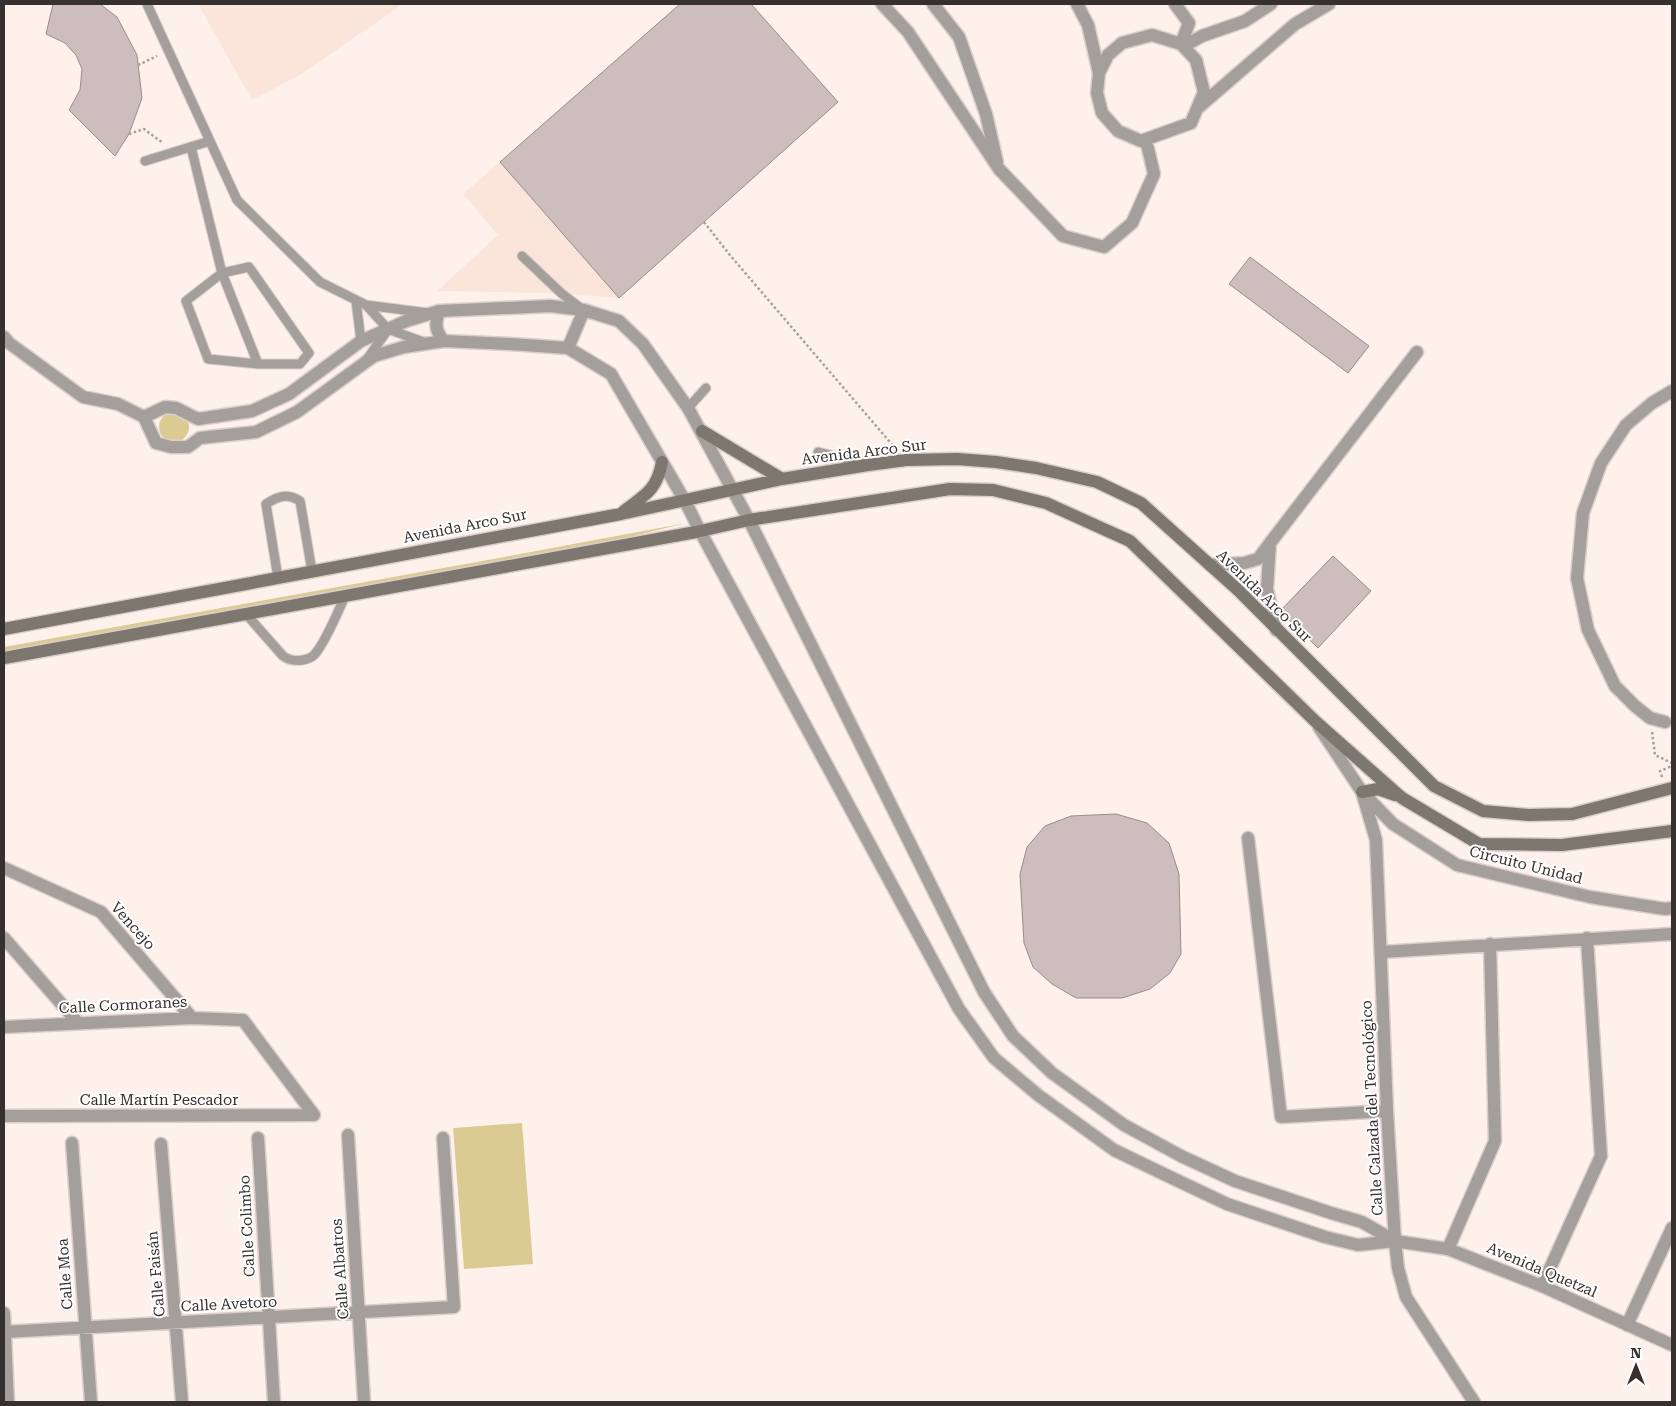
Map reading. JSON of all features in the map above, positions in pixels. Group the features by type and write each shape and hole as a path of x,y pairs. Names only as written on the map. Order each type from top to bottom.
{"main road":[{"path":"702,432 782,479"},
{"name":"Avenida Arco Sur","path":"4,629 620,514 782,479 906,460 957,459 996,462 1036,468 1097,482 1141,503 1238,590 1434,786 1483,810 1528,815 1572,814 1670,782"},
{"path":"620,514 650,491 659,477 662,462"},
{"path":"4,658 700,531 749,520 950,489 993,490 1046,504 1130,541 1315,721 1402,798"},
{"path":"1362,792 1378,789 1402,798 1479,844 1562,845 1672,831"}],"street":[{"path":"882,4 908,32 999,169 1063,236 1104,247 1132,223 1154,174 1146,140"},
{"path":"933,4 959,37 986,114 999,169"},
{"path":"1077,4 1088,25 1099,73 1097,93 1102,112 1118,131 1142,141 1191,123 1204,92 1196,60 1183,45 1152,35 1122,43 1108,55 1099,73"},
{"path":"1175,4 1189,23 1183,45"},
{"path":"1183,45 1202,36 1245,21 1272,4"},
{"path":"1198,108 1295,24 1330,4"},
{"path":"144,416 165,408 176,408 198,419 252,411 289,394 361,341 388,328 435,312 550,306 584,310 619,320 642,344 688,408 734,490 984,992 1013,1036 1052,1073 1124,1125 1181,1156 1236,1181 1362,1222 1394,1241"},
{"path":"568,348 584,310"},
{"path":"435,312 437,333 444,341"},
{"path":"4,337 8,343 83,397 118,404 144,416 156,443 171,447 188,447 200,438 256,432 297,412 374,356 396,349 444,341 568,348 611,374 685,501 959,1009 994,1058 1038,1096 1114,1150 1227,1204 1324,1237 1358,1245 1394,1241"},
{"path":"1210,565 1244,563 1258,559 1416,352"},
{"path":"1665,722 1650,718 1634,706 1615,686 1588,630 1577,578 1583,513 1600,463 1626,425 1652,403 1672,391"},
{"path":"198,419 200,438"},
{"path":"1270,544 1266,589 1276,630"},
{"name":"Circuito Unidad","path":"1315,721 1362,792 1393,824 1457,865 1590,897 1665,909 1672,908"},
{"name":"Calle Calzada del Tecnológico","path":"1362,792 1376,840 1387,1111 1394,1241 1398,1268 1406,1297 1474,1402"},
{"path":"1248,838 1281,1117 1387,1111"},
{"name":"Vencejo","path":"4,868 101,912 192,1018"},
{"path":"1382,952 1672,934"},
{"path":"4,938 78,1023"},
{"path":"1542,1286 1601,1156 1587,938"},
{"path":"1448,1249 1495,1141 1490,944"},
{"name":"Calle Cormoranes","path":"4,1027 192,1018 244,1020 314,1115"},
{"name":"Calle Martín Pescador","path":"4,1116 314,1115"},
{"name":"Calle Albatros","path":"348,1135 364,1402"},
{"name":"Calle Colimbo","path":"258,1138 274,1402"},
{"name":"Calle Avetoro","path":"4,1332 454,1307 443,1138"},
{"name":"Calle Moa","path":"72,1143 91,1402"},
{"name":"Calle Faisán","path":"161,1144 182,1402"},
{"path":"1628,1325 1672,1228"},
{"name":"Avenida Quetzal","path":"1394,1241 1448,1249 1542,1286 1672,1345"},
{"path":"4,1313 8,1402"}],"lane":[{"path":"147,4 237,200 320,282 366,305 435,312"},
{"path":"145,161 210,141"},
{"path":"191,147 222,272 258,364"},
{"path":"522,256 561,293 584,310"},
{"path":"249,267 309,353 300,364 258,364 208,359 186,301 222,272 249,267"},
{"path":"356,301 361,341"},
{"path":"366,305 388,328 427,344"},
{"path":"364,364 388,328"},
{"path":"688,408 706,388"},
{"path":"818,452 868,465"},
{"path":"278,578 266,504 276,497 292,496 300,501 312,571"},
{"path":"246,614 288,660 305,659 313,655 346,596"}],"path":[{"path":"138,65 169,50"},
{"path":"129,134 144,129 174,152"},
{"path":"704,222 729,254 906,460"},
{"path":"1650,718 1655,755 1672,765"},
{"path":"1670,782 1662,778 1660,771 1672,765"}],"shaded area":[{"path":"198,4 403,4 300,75 252,100"},
{"path":"500,162 619,298 553,293 437,291 498,235 463,194"},
{"path":"174,412 185,416 189,427 185,438 174,442 163,438 159,427 163,416"},
{"path":"686,523 503,568 4,658 4,647"},
{"path":"522,1123 533,1264 464,1269 453,1128"}],"building":[{"path":"53,4 100,4 117,17 137,55 142,98 129,134 115,156 69,110 80,90 82,69 76,55 65,43 46,34"},
{"path":"680,4 751,4 838,102 619,298 500,162"},
{"path":"1250,257 1369,346 1348,373 1229,284"},
{"path":"1333,556 1371,591 1318,648 1280,611"},
{"path":"1116,814 1147,823 1169,843 1179,874 1181,954 1170,973 1150,989 1122,998 1076,998 1052,984 1033,967 1024,943 1020,874 1027,847 1045,826 1071,816"}]}
